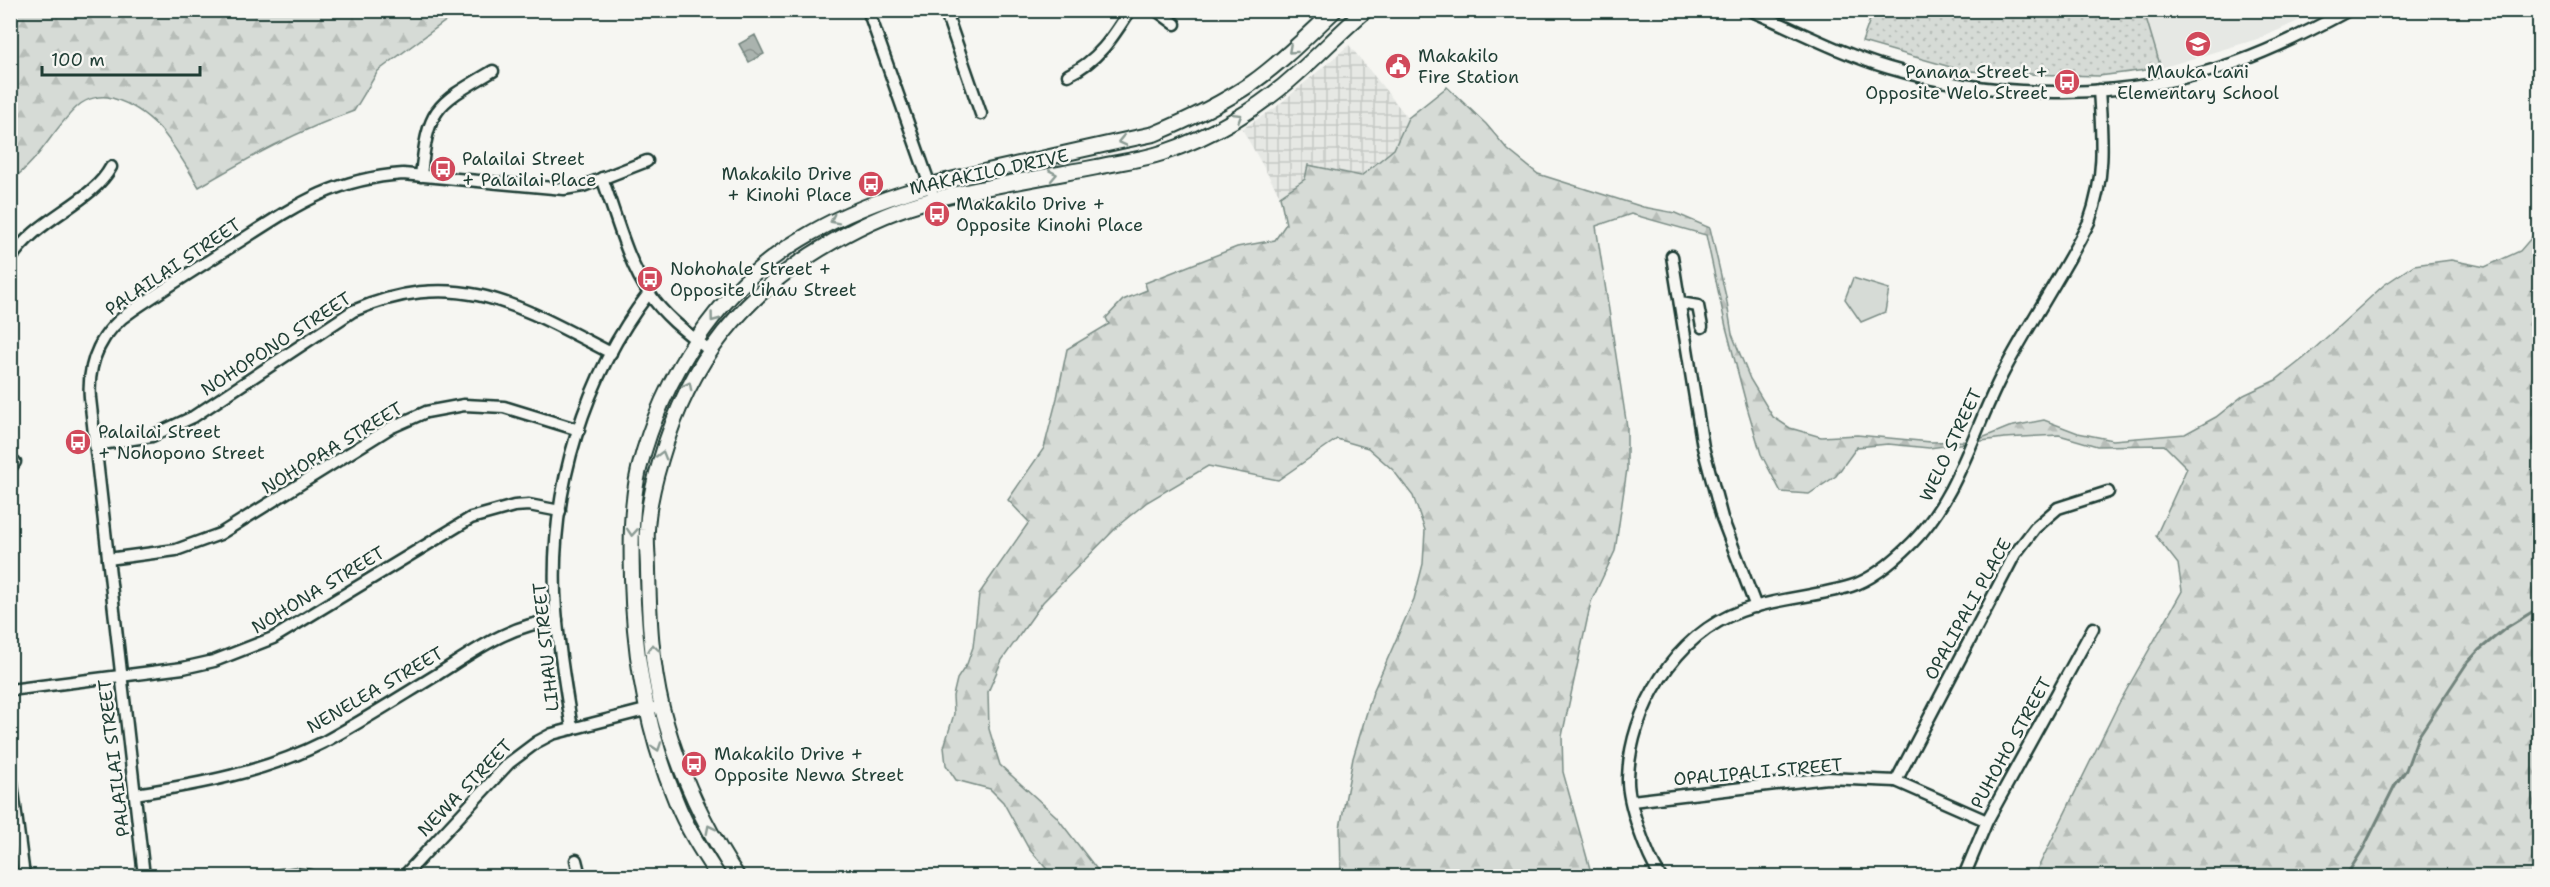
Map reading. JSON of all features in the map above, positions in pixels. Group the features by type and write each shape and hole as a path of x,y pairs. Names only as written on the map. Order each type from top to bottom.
{"main road":[{"name":"MAKAKILO DRIVE","path":"718,876 676,802 654,738 641,684 632,607 630,557 639,471 656,418 674,376 697,340 729,298 798,240 838,218 929,184 1154,134 1188,120 1222,103 1253,82 1335,10"},
{"name":"MAKAKILO DRIVE","path":"737,876 724,856 686,780 662,706 650,622 647,530 656,475 670,425 688,386 709,350 773,281 807,257 882,216 934,199 1160,154 1197,139 1232,121 1297,75 1359,13"}],"street":[{"path":"868,10 934,199"},
{"path":"945,10 981,114"},
{"path":"1068,75 1085,66 1100,53 1130,10"},
{"path":"1156,10 1175,24"},
{"path":"1750,10 1888,68 1985,88 2048,91 2099,90 2175,79 2237,62 2296,38 2349,10"},
{"path":"421,176 425,137 433,116 448,98 493,71"},
{"name":"WELO STREET","path":"1659,876 1653,865 1632,801 1628,780 1633,737 1648,699 1670,666 1703,631 1740,612 1756,607 1853,585 1883,568 1913,542 1937,514 2002,375 2089,222 2096,203 2103,163 2099,90"},
{"name":"PALAILAI STREET","path":"144,876 89,387 92,367 103,338 124,315 299,203 339,185 381,176 421,176 555,189 583,186 647,161"},
{"path":"10,260 33,232 96,186 111,167"},
{"path":"602,178 637,272 649,293 675,322 709,350"},
{"path":"1672,256 1703,447 1722,518 1756,607"},
{"name":"NOHOPONO STREET","path":"95,445 152,436 184,422 334,322 374,302 395,296 440,291 484,295 526,309 610,353"},
{"name":"LIHAU STREET","path":"572,729 555,592 557,533 566,476 579,430 610,353 633,314 649,293"},
{"path":"1680,303 1698,306 1702,327"},
{"name":"NOHOPAA STREET","path":"108,559 176,550 220,534 390,428 426,412 465,405 504,407 579,430"},
{"name":"OPALIPALI PLACE","path":"1896,781 2014,554 2035,528 2058,508 2108,492"},
{"name":"NOHONA STREET","path":"10,690 122,677 214,661 273,638 471,518 514,506 560,511"},
{"name":"NENELEA STREET","path":"135,794 229,777 322,743 495,638 530,624 557,620"},
{"name":"PUHOHO STREET","path":"1964,876 1988,821 2093,628"},
{"name":"NEWA STREET","path":"404,876 509,762 537,742 552,734 662,706"},
{"path":"10,768 24,876"},
{"name":"OPALIPALI STREET","path":"1632,801 1827,778 1896,781 1988,821"},
{"path":"576,861 580,876"},
{"path":"273,876 294,874 311,876"}],"shaded area":[{"name":"Mauka Lani Elementary School","path":"2144,11 2320,11 2261,38 2161,68"},
{"path":"1349,45 1408,118 1395,149 1361,176 1308,165 1305,179 1280,196 1242,129 1275,108"}],"green space":[{"path":"11,10 459,11 378,71 354,111 274,145 199,187 173,146 154,122 128,104 103,97 90,99 78,106 30,164 11,180"},
{"path":"1873,11 2144,11 2161,68 2099,76 1961,70 1862,42"},
{"path":"1447,87 1486,124 1508,150 1538,174 1643,207 1675,213 1710,228 1732,334 1750,379 1773,417 1790,428 1821,437 1857,435 1931,442 1966,441 1982,438 2009,427 2044,420 2078,433 2113,440 2185,434 2216,417 2244,395 2276,380 2304,358 2384,285 2414,265 2451,260 2485,267 2520,251 2539,229 2539,876 2034,876 2118,705 2182,591 2178,564 2156,536 2187,468 2164,445 2097,446 2059,435 2004,438 1929,448 1888,444 1857,447 1836,476 1809,494 1781,492 1761,454 1747,407 1726,327 1706,235 1631,214 1596,226 1627,427 1627,469 1615,551 1591,602 1562,736 1563,772 1592,876 1341,876 1340,828 1353,758 1373,692 1414,599 1423,564 1425,530 1413,496 1393,470 1368,448 1337,439 1278,480 1208,466 1147,502 1120,524 1043,602 1002,660 988,692 989,729 1000,765 1056,816 1102,876 1053,876 1029,849 1003,802 990,789 956,780 946,765 944,747 954,714 953,696 957,679 967,664 973,647 979,594 1029,522 1008,500 1044,448 1067,349 1109,324 1106,318 1123,300 1147,290 1145,283 1237,247 1275,240 1286,224 1280,196 1305,179 1308,165 1361,176 1394,149 1408,118"},
{"path":"1853,278 1889,289 1885,312 1861,322 1845,299"}],"water":[{"path":"755,35 764,54 749,62 739,44"}],"waterway":[{"path":"2346,876 2363,849 2395,785 2406,770 2418,737 2467,663 2506,628 2540,607"}],"place":[{"name":"Mauka Lani Elementary School","path":"2198,44"},
{"name":"Makakilo Fire Station","path":"1398,66"},
{"name":"Panana Street + Opposite Welo Street","path":"2067,82"},
{"name":"Palailai Street + Palailai Place","path":"443,169"},
{"name":"Makakilo Drive + Kinohi Place","path":"871,184"},
{"name":"Makakilo Drive + Opposite Kinohi Place","path":"937,214"},
{"name":"Nohohale Street + Opposite Lihau Street","path":"650,279"},
{"name":"Palailai Street + Nohopono Street","path":"78,442"},
{"name":"Makakilo Drive + Opposite Newa Street","path":"694,764"}]}
